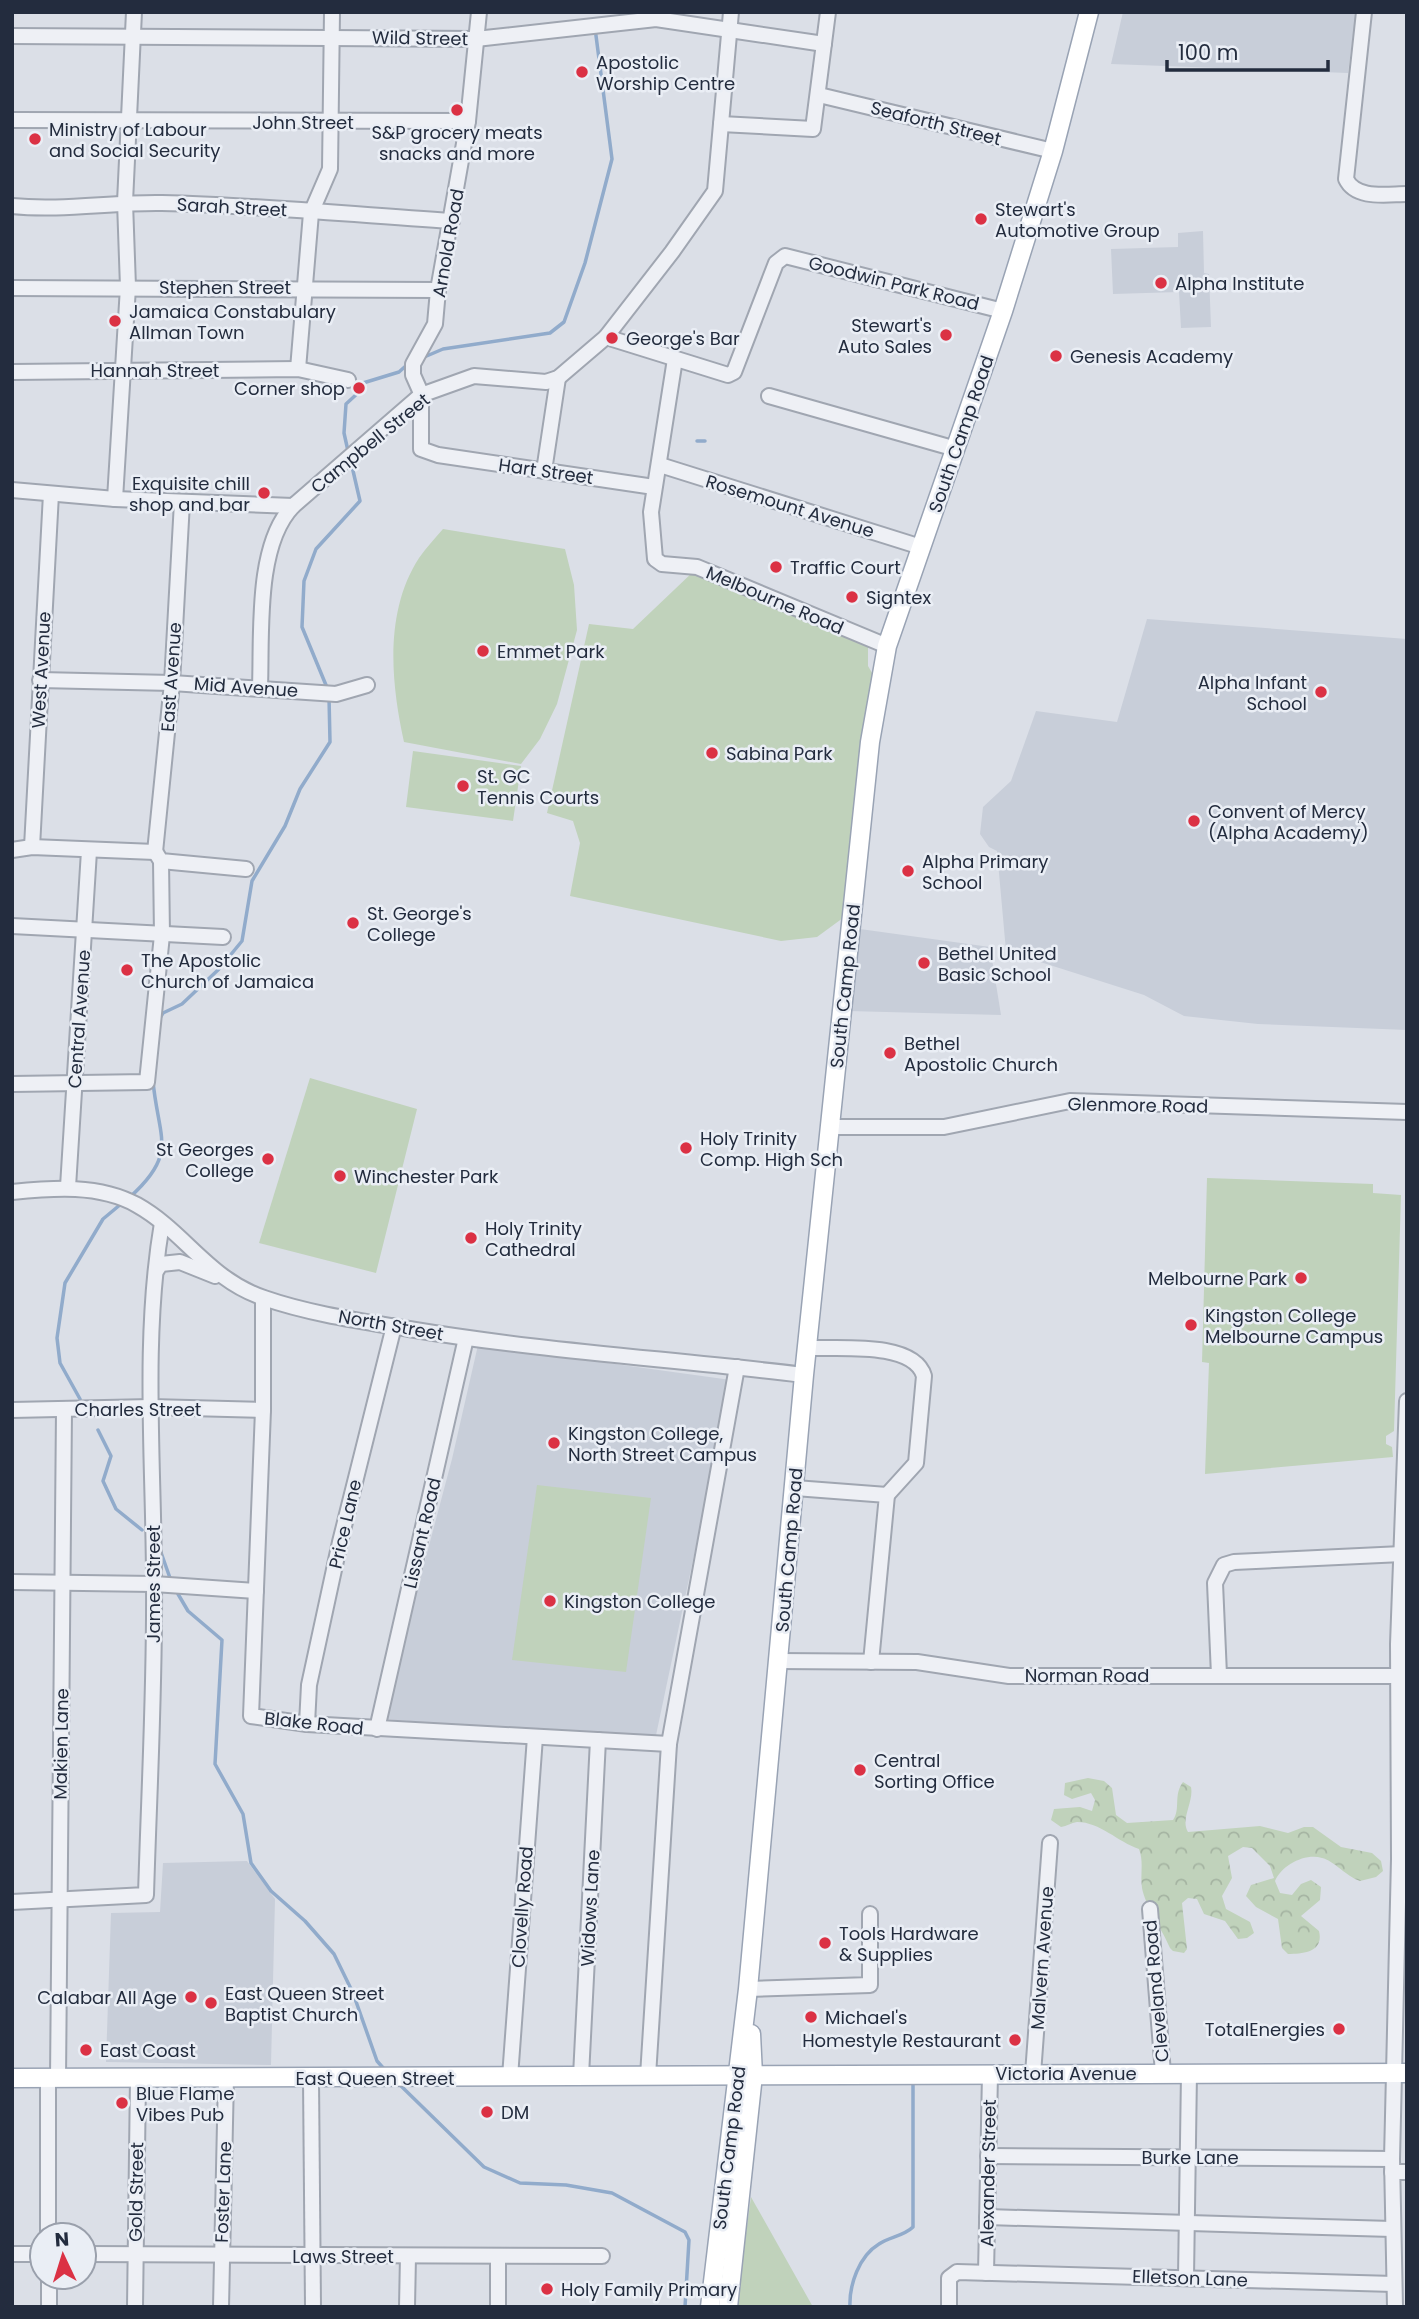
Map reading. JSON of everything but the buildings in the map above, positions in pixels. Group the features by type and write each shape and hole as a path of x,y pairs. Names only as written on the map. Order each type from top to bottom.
{"main road":[{"name":"South Camp Road","path":"728,2307 745,2075 748,1989 804,1375 870,742 887,646 1003,311 1053,151 1089,12"},
{"name":"Victoria Avenue","path":"745,2075 1401,2073"},
{"name":"South Camp Road","path":"710,2307 745,2075"},
{"name":"East Queen Street","path":"12,2078 311,2079 745,2075"}],"street":[{"path":"115,499 128,287 125,202 134,12"},
{"path":"298,369 311,213 330,169 331,12"},
{"name":"Arnold Road","path":"438,455 421,449 421,395 414,375 416,360 435,324 438,290 468,121 479,12"},
{"path":"544,471 558,378 606,337 715,191 731,12"},
{"path":"721,124 813,129 828,12"},
{"path":"1364,12 1346,179 1349,186 1362,193 1407,194"},
{"name":"Wild Street","path":"12,36 477,39 656,19 824,44"},
{"name":"Seaforth Street","path":"819,95 1053,151"},
{"name":"John Street","path":"12,120 468,121"},
{"name":"Sarah Street","path":"12,206 49,208 125,202 258,205 311,213 452,221"},
{"name":"Goodwin Park Road","path":"675,359 728,375 734,372 776,263 785,256 1003,311"},
{"name":"Stephen Street","path":"12,288 438,290"},
{"path":"606,337 675,359"},
{"name":"Melbourne Road","path":"675,359 660,465 654,486 651,542 655,559 662,564 697,567 887,646"},
{"name":"Hannah Street","path":"12,372 298,369 348,380"},
{"name":"Campbell Street","path":"12,490 115,499 293,506 421,395 474,376 546,382 558,378"},
{"path":"769,396 956,449"},
{"name":"Hart Street","path":"438,455 654,486"},
{"name":"Rosemount Avenue","path":"660,465 921,547"},
{"name":"West Avenue","path":"32,847 51,494"},
{"name":"East Avenue","path":"75,1083 147,1082 162,935 158,856 172,683 182,502"},
{"path":"260,687 268,564 278,528 293,506"},
{"name":"Mid Avenue","path":"40,680 260,687 336,694 367,685"},
{"path":"12,850 32,847 158,856 246,869"},
{"name":"Central Avenue","path":"68,1187 89,851"},
{"path":"12,926 223,937"},
{"path":"12,1084 75,1083"},
{"name":"Glenmore Road","path":"830,1127 944,1127 1070,1101 1407,1112"},
{"name":"North Street","path":"12,1192 68,1187 119,1197 137,1205 162,1223 222,1279 263,1298 317,1312 466,1338 804,1375"},
{"name":"James Street","path":"59,1902 145,1897 154,1584 151,1407 156,1271 162,1223"},
{"path":"156,1271 161,1264 174,1261 222,1279"},
{"name":"Blake Road","path":"263,1298 263,1410 249,1714 307,1724 669,1744"},
{"name":"Price Lane","path":"307,1724 309,1685 340,1542 394,1326"},
{"name":"Lissant Road","path":"377,1729 466,1338"},
{"path":"807,1348 900,1353 922,1368 924,1376 916,1463 887,1495 871,1662"},
{"path":"648,2076 669,1744 737,1367"},
{"path":"1395,2307 1392,2165 1401,2073 1403,1859 1398,1676 1402,1645 1407,1401"},
{"name":"Charles Street","path":"12,1410 151,1407 263,1410"},
{"name":"Makien Lane","path":"48,2221 59,1902 64,1410"},
{"path":"795,1488 887,1495"},
{"path":"1219,1675 1215,1583 1224,1565 1234,1562 1402,1554"},
{"path":"12,1583 154,1584 256,1591"},
{"name":"Norman Road","path":"778,1661 940,1664 980,1674 1009,1676 1398,1676"},
{"name":"Clovelly Road","path":"510,2077 535,1737"},
{"name":"Widows Lane","path":"581,2076 598,1740"},
{"name":"Malvern Avenue","path":"1033,2074 1050,1843"},
{"path":"12,1902 59,1902"},
{"name":"Cleveland Road","path":"1150,1909 1163,2073"},
{"path":"748,1989 870,1985 870,1914"},
{"path":"1186,2277 1189,2073"},
{"name":"Alexander Street","path":"986,2273 990,2074"},
{"name":"Foster Lane","path":"221,2307 226,2077"},
{"name":"Gold Street","path":"135,2307 138,2078"},
{"path":"311,2079 313,2307"},
{"name":"Burke Lane","path":"988,2156 1188,2157 1392,2165 1407,2172"},
{"path":"987,2217 1392,2229"},
{"name":"Laws Street","path":"98,2254 602,2256"},
{"path":"407,2307 408,2256"},
{"path":"498,2256 498,2307"},
{"name":"Elletson Lane","path":"949,2307 950,2274 1186,2277 1394,2284"}],"shaded area":[{"path":"1123,12 1356,12 1348,73 1111,64"},
{"name":"Alpha Institute","path":"1203,231 1204,273 1209,274 1211,327 1181,328 1179,292 1113,294 1111,249 1178,247 1178,233"},
{"name":"Convent of Mercy (Alpha Academy)","path":"1147,619 1407,639 1407,1030 1258,1024 1184,1016 1144,995 1006,951 997,851 989,847 980,834 983,807 1011,781 1036,711 1117,722"},
{"name":"Bethel United Basic School","path":"860,929 990,947 1001,1015 848,1011"},
{"name":"Kingston College","path":"478,1345 731,1380 655,1740 383,1719 452,1459"},
{"name":"Calabar All Age","path":"247,1861 275,1899 271,2065 106,2062 111,1913 160,1912 163,1863"}],"green space":[{"name":"Emmet Park","path":"443,529 565,549 574,585 577,630 557,704 540,739 521,764 404,742 394,672 395,624 408,579 419,558"},
{"name":"Sabina Park","path":"695,570 868,641 868,666 875,678 847,915 817,937 781,941 570,896 580,843 573,821 547,813 589,624 633,629"},
{"name":"St. GC Tennis Courts","path":"413,751 521,766 513,821 406,807"},
{"name":"Winchester Park","path":"310,1078 417,1109 376,1273 259,1243"},
{"name":"Melbourne Park","path":"1207,1178 1373,1184 1373,1193 1401,1195 1394,1431 1386,1436 1386,1444 1392,1447 1393,1457 1205,1474 1209,1363 1202,1362"},
{"path":"537,1485 651,1498 626,1672 512,1660"},
{"path":"1088,1778 1104,1781 1112,1788 1116,1815 1127,1823 1173,1820 1177,1811 1178,1792 1183,1782 1191,1787 1186,1816 1188,1832 1260,1826 1288,1833 1304,1827 1313,1827 1341,1847 1372,1853 1381,1861 1383,1871 1376,1877 1360,1881 1326,1859 1308,1857 1288,1865 1275,1881 1280,1893 1292,1895 1301,1884 1311,1880 1321,1887 1320,1900 1301,1916 1319,1931 1319,1943 1316,1948 1306,1952 1288,1954 1282,1948 1278,1919 1256,1907 1246,1896 1251,1885 1274,1878 1270,1866 1252,1848 1243,1847 1228,1856 1232,1878 1222,1896 1226,1909 1250,1922 1254,1933 1247,1938 1238,1939 1225,1921 1204,1914 1197,1899 1188,1898 1182,1903 1187,1949 1184,1953 1173,1951 1144,1895 1139,1849 1093,1825 1077,1822 1061,1827 1051,1820 1054,1809 1080,1807 1092,1811 1095,1800 1091,1793 1072,1799 1064,1795 1065,1783"},
{"path":"751,2197 813,2307 736,2307"}],"waterway":[{"path":"422,358 443,349 550,333 564,322 585,263 612,159 595,28"},
{"path":"348,451 344,433 346,404 359,392 363,383 399,372 409,363"},
{"path":"697,441 705,441"},
{"path":"328,690 302,627 304,581 316,549 360,501 351,462"},
{"path":"160,1018 163,1013 182,1004 219,969 242,941 252,881 285,826 300,789 330,742 329,697"},
{"path":"130,1197 145,1182 160,1156 161,1131 153,1081"},
{"path":"80,1399 60,1363 57,1338 65,1283 103,1219 121,1204"},
{"path":"98,1430 111,1456 103,1481 116,1509 142,1530"},
{"path":"158,1544 170,1578"},
{"path":"178,1594 188,1611 222,1640 215,1764 243,1814 251,1863 271,1891 305,1921 334,1954 353,1993 377,2061 385,2070"},
{"path":"850,2307 853,2281 866,2256 879,2244 913,2227 913,2079"},
{"path":"400,2085 484,2167 520,2183 566,2185 612,2193 685,2232 689,2240 685,2307"}],"place":[{"name":"Apostolic Worship Centre","path":"582,72"},
{"name":"S&P grocery meats snacks and more","path":"457,110"},
{"name":"Ministry of Labour and Social Security","path":"35,139"},
{"name":"Stewart's Automotive Group","path":"981,219"},
{"name":"Alpha Institute","path":"1161,283"},
{"name":"Jamaica Constabulary Allman Town","path":"115,321"},
{"name":"Stewart's Auto Sales","path":"946,335"},
{"name":"George's Bar","path":"612,338"},
{"name":"Genesis Academy","path":"1056,356"},
{"name":"Corner shop","path":"359,388"},
{"name":"Exquisite chill shop and bar","path":"264,493"},
{"name":"Traffic Court","path":"776,567"},
{"name":"Signtex","path":"852,597"},
{"name":"Emmet Park","path":"483,651"},
{"name":"Alpha Infant School","path":"1321,692"},
{"name":"Sabina Park","path":"712,753"},
{"name":"St. GC Tennis Courts","path":"463,786"},
{"name":"Convent of Mercy (Alpha Academy)","path":"1194,821"},
{"name":"Alpha Primary School","path":"908,871"},
{"name":"St. George's College","path":"353,923"},
{"name":"Bethel United Basic School","path":"924,963"},
{"name":"The Apostolic Church of Jamaica","path":"127,970"},
{"name":"Bethel Apostolic Church","path":"890,1053"},
{"name":"Holy Trinity Comp. High Sch","path":"686,1148"},
{"name":"St Georges College","path":"268,1159"},
{"name":"Winchester Park","path":"340,1176"},
{"name":"Holy Trinity Cathedral","path":"471,1238"},
{"name":"Melbourne Park","path":"1301,1278"},
{"name":"Kingston College Melbourne Campus","path":"1191,1325"},
{"name":"Kingston College, North Street Campus","path":"554,1443"},
{"name":"Kingston College","path":"550,1601"},
{"name":"Central Sorting Office","path":"860,1770"},
{"name":"Tools Hardware & Supplies","path":"825,1943"},
{"name":"Calabar All Age","path":"191,1997"},
{"name":"East Queen Street Baptist Church","path":"211,2003"},
{"name":"Michael's","path":"811,2017"},
{"name":"TotalEnergies","path":"1339,2029"},
{"name":"Homestyle Restaurant","path":"1015,2040"},
{"name":"East Coast","path":"86,2050"},
{"name":"Blue Flame Vibes Pub","path":"122,2103"},
{"name":"DM","path":"487,2112"},
{"name":"Holy Family Primary","path":"547,2289"}]}
